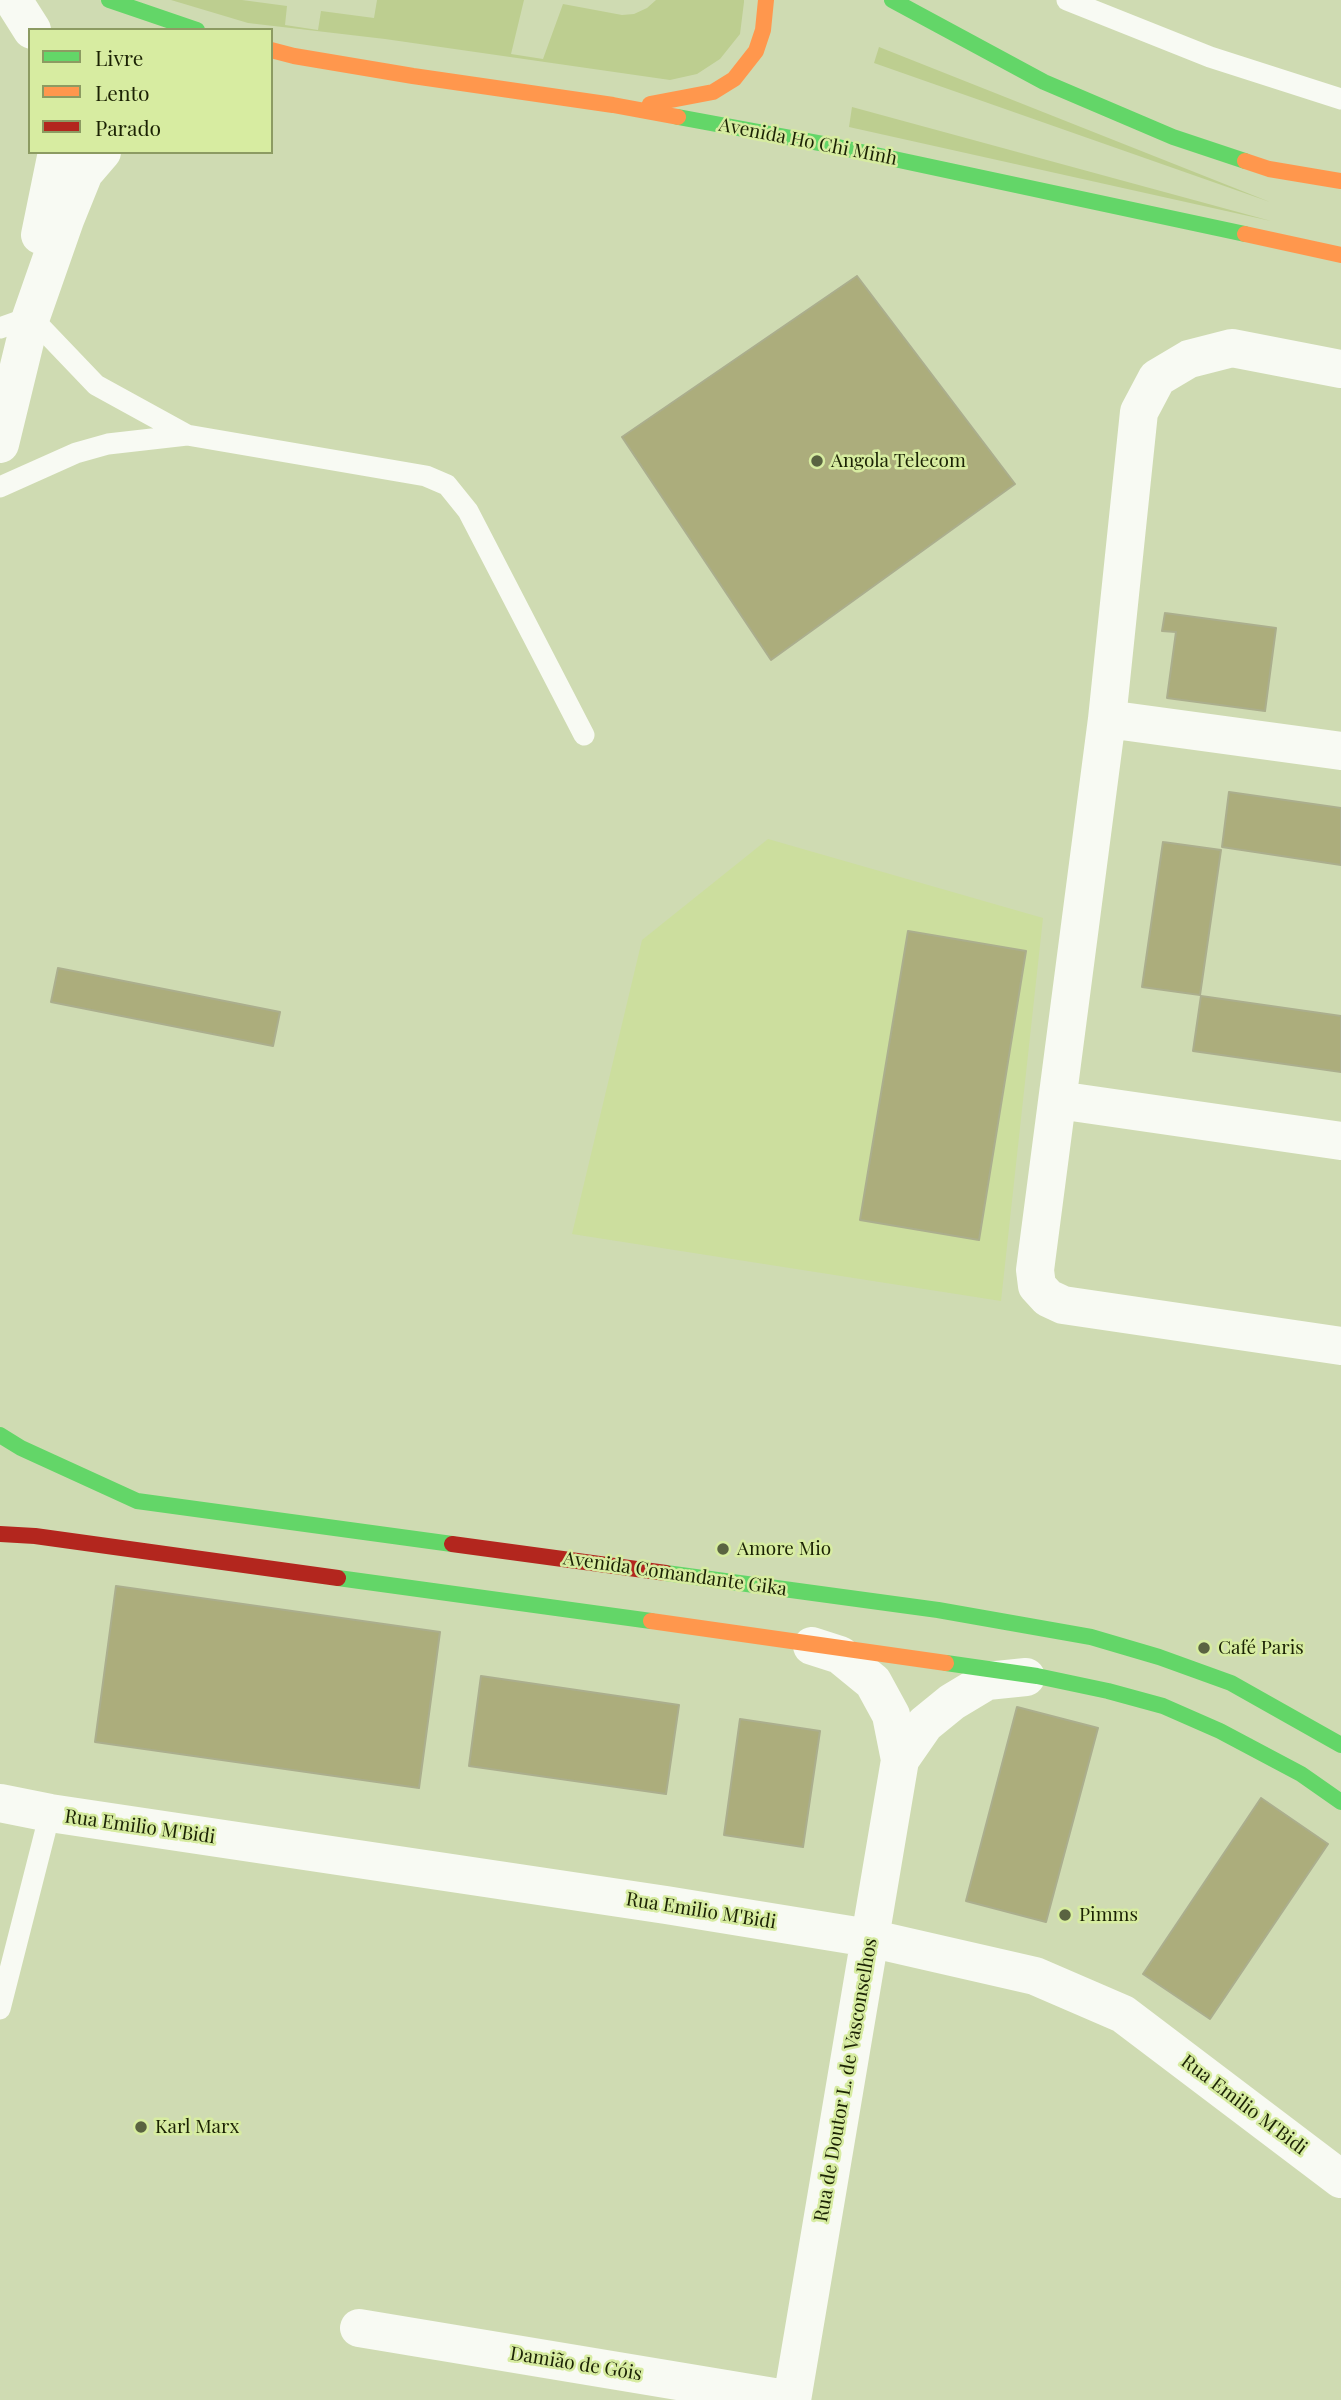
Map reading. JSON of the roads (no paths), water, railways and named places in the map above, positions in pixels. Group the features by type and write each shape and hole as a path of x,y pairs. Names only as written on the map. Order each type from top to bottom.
{"street":[{"path":"13,0 31,28"},
{"path":"110,0 191,28"},
{"path":"613,105 663,103 713,92 734,79 756,51 763,30 766,0"},
{"path":"892,0 1044,82 1174,137 1269,169 1341,181"},
{"name":"Avenida Ho Chi Minh","path":"279,55 613,105 824,144 1341,255"},
{"path":"0,444 15,322 57,154"},
{"path":"15,322 65,220 84,173 100,154"},
{"path":"1341,369 1232,348 1189,359 1157,378 1139,411 1107,719 1035,1270 1037,1286 1048,1298 1063,1305 1341,1346"},
{"path":"1107,719 1341,751"},
{"path":"1058,1100 1341,1141"},
{"name":"Avenida Comandante Gika","path":"0,1435 21,1448 138,1501 939,1610 1091,1637 1159,1657 1231,1683 1341,1745"},
{"path":"0,1534 35,1536 1037,1676 1163,1706 1220,1731 1301,1774 1341,1802"},
{"path":"793,1640 840,1655 873,1682 891,1715 900,1760"},
{"path":"900,1760 925,1724 952,1702 987,1681 1037,1676"},
{"name":"Rua de Doutor L. de Vasconselhos","path":"792,2400 900,1760"},
{"name":"Rua Emilio M'Bidi","path":"0,1803 50,1813 869,1938 1035,1976 1123,2014 1341,2179"},
{"name":"Damião de Góis","path":"359,2328 792,2400"}],"lane":[{"path":"1067,0 1210,57 1341,99"},
{"path":"15,322 96,385 187,435"},
{"path":"0,487 76,453 108,444 187,435 426,476 447,485 468,511 583,735"},
{"path":"0,2009 50,1813"}],"place":[{"name":"Angola Telecom","path":"817,461"},
{"name":"Amore Mio","path":"723,1549"},
{"name":"Café Paris","path":"1204,1648"},
{"name":"Pimms","path":"1065,1915"},
{"name":"Karl Marx","path":"141,2127"}]}
